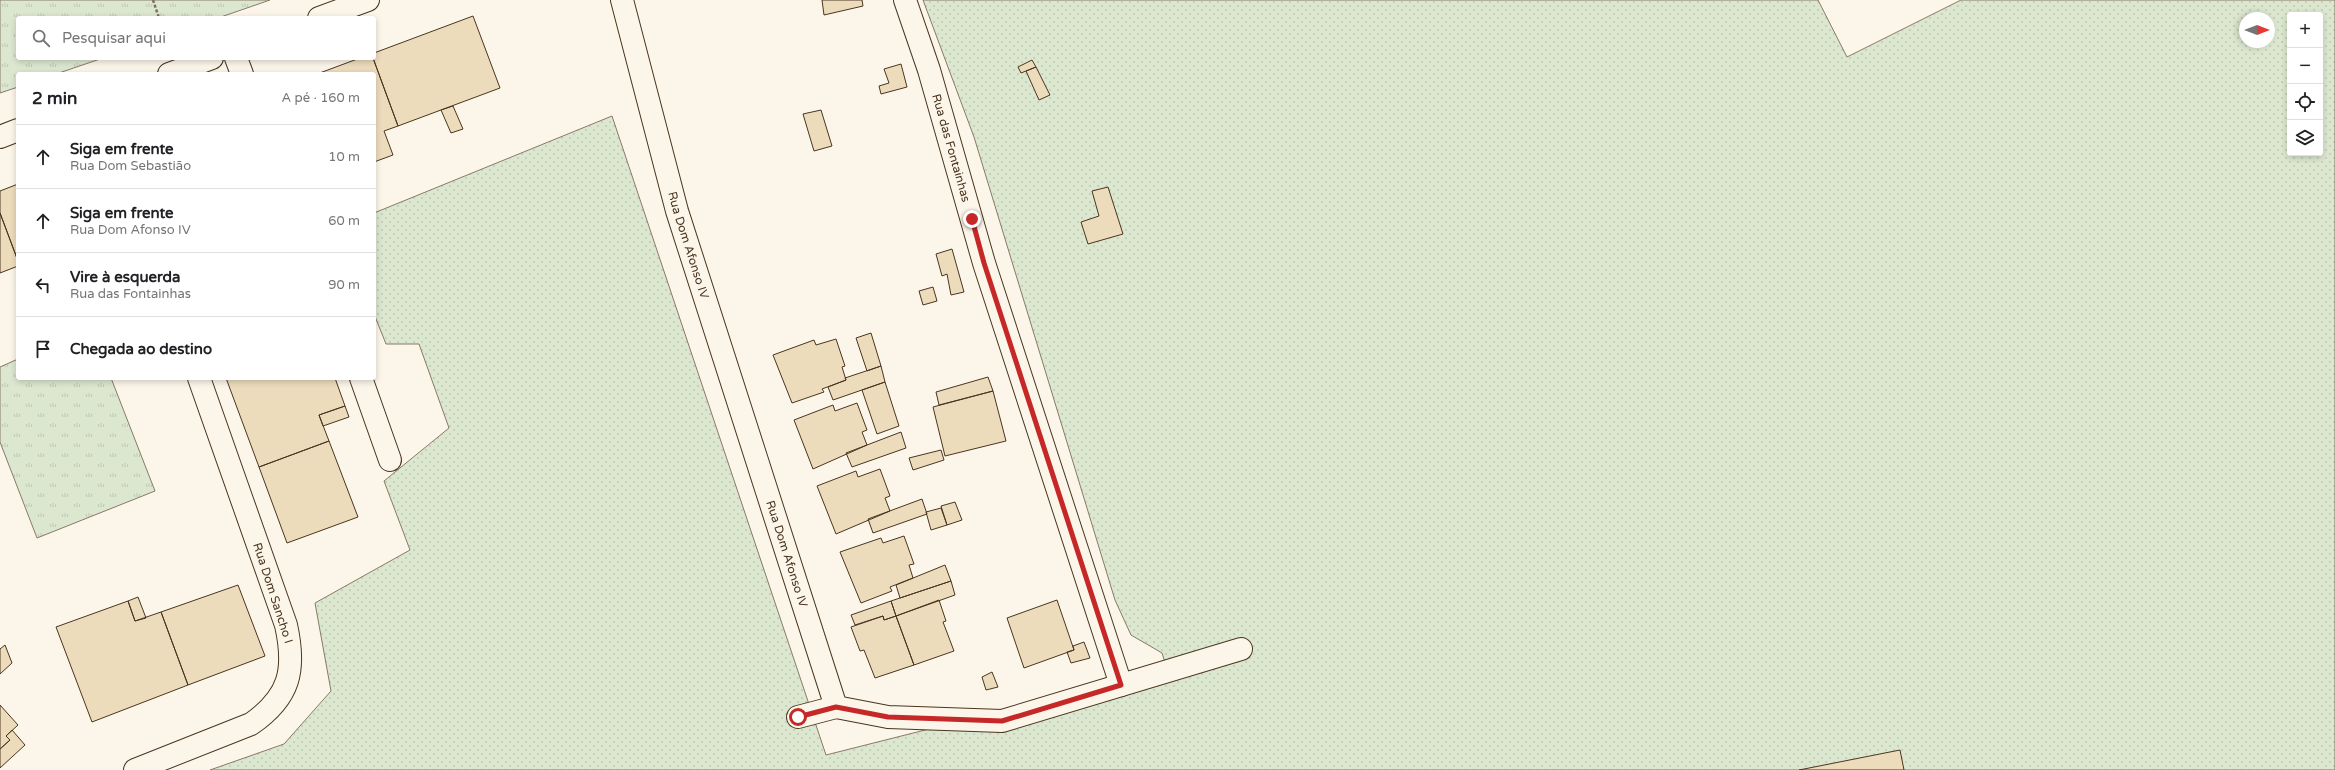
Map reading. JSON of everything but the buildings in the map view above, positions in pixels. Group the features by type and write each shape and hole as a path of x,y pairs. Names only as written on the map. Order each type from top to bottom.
{"street":[{"path":"325,16 368,0"},
{"name":"Rua Dom Afonso IV","path":"622,0 676,211 836,707"},
{"name":"Rua das Fontainhas","path":"905,0 929,70 984,263 1121,685"},
{"path":"174,72 207,60"},
{"path":"237,60 241,72"},
{"path":"0,137 16,131"},
{"name":"Rua Dom Sancho I","path":"135,770 251,724 267,713 278,701 291,670 291,647 286,625 200,380"},
{"path":"362,380 390,460"},
{"path":"798,717 836,707 888,717 1002,721 1241,649"}],"path":[{"path":"154,0 158,16"}],"green space":[{"path":"0,0 270,0 224,16 16,16 16,60 97,60 62,72 16,72 16,88 0,93"},
{"path":"923,0 1818,0 1847,57 1961,0 2335,0 2335,770 210,770 284,744 331,691 315,603 410,550 384,481 449,428 419,344 386,344 376,319 376,212 612,116 826,755 1167,669 1162,653 1131,635 1115,600 974,137"},
{"path":"16,360 16,380 112,380 155,491 37,538 0,442 0,367"}],"route":[{"path":"798,717 836,707 888,717 1002,721 1121,685 984,263 972,219"}]}
